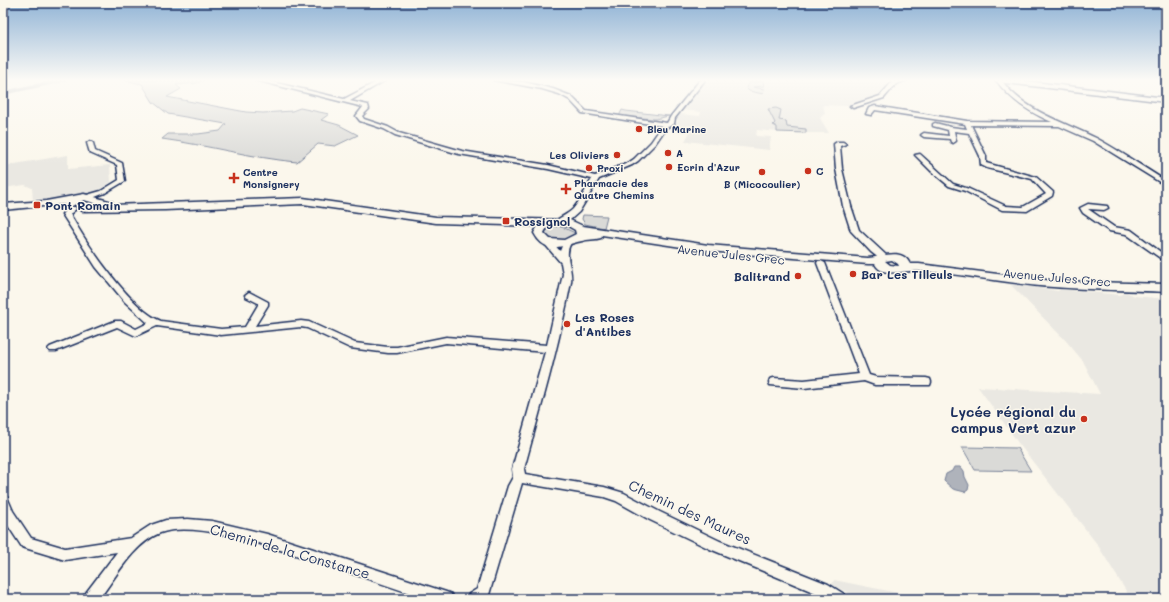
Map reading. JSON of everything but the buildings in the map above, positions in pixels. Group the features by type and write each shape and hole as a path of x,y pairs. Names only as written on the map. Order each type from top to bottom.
{"street":[{"path":"365,108 360,114 360,118 397,134 461,154 530,164 596,178 636,160 653,143 666,122 678,108"},
{"path":"579,108 584,112 666,122"},
{"path":"875,108 965,127 971,131 983,156 983,164 989,167 1034,178 1049,192 1050,195 1024,209 1005,208 968,190 951,185 918,155"},
{"path":"869,114 871,109 875,108"},
{"path":"1027,108 1063,124 1116,152 1166,184"},
{"path":"934,125 951,129 965,127 1063,124"},
{"path":"924,135 953,140 951,129"},
{"path":"90,143 92,152 120,164 122,181 94,199 71,205 66,214 99,265 128,300 149,320 156,323 221,332 301,324 309,325 353,346 388,350 397,350 446,340 551,349"},
{"path":"843,144 837,144 840,169 847,206 855,231 874,250 882,261 894,270 902,269 902,263"},
{"path":"539,233 542,227 572,215 582,202 596,178"},
{"path":"94,199 128,207"},
{"path":"83,208 91,205 94,199"},
{"path":"3,206 46,204 71,205 83,208 165,207 303,202 436,220 554,222 578,230"},
{"path":"474,599 483,593 514,486 519,477 518,469 551,349 566,284 568,273 562,253 563,248 578,230 582,202"},
{"path":"1104,208 1088,206 1084,208 1112,229 1128,232 1166,260"},
{"path":"490,221 539,233 565,262"},
{"name":"Avenue Jules Grec","path":"578,230 708,248 882,261"},
{"name":"Avenue Jules Grec","path":"578,230 604,236 708,253 821,262 882,261"},
{"path":"547,242 557,244 567,243"},
{"path":"821,262 865,377"},
{"name":"Avenue Jules Grec","path":"902,263 1054,280 1166,282"},
{"name":"Avenue Jules Grec","path":"902,263 919,267 1053,284 1166,288"},
{"path":"248,329 263,305 263,302 249,295"},
{"path":"53,349 118,322 136,333 156,323"},
{"path":"774,382 804,384 865,377 875,381 926,382"},
{"name":"Chemin des Maures","path":"519,477 620,496 655,516 715,545 823,589 839,599"},
{"path":"3,501 7,513 27,543 65,554 133,544"},
{"name":"Chemin de la Constance","path":"90,599 133,544 157,528 170,525 198,525 231,531 281,545 446,599"}],"shaded area":[{"path":"161,108 225,108 246,112 263,113 292,111 300,108 329,114 321,120 339,125 358,135 335,146 318,144 297,162 263,158 162,139 168,134 198,134 220,131 226,124 168,114"},
{"path":"683,108 824,108 825,113 820,118 829,133 792,133 757,130 756,136 771,137 769,150 685,141 691,130 674,128 678,121 676,118 679,114 700,116 701,112 682,110"},
{"path":"776,108 781,110 779,120 786,121 787,127 806,129 806,133 777,132 777,127 773,125 775,123 768,109"},
{"path":"622,110 669,116 655,119 619,116"},
{"path":"68,155 68,169 110,165 111,182 94,193 60,200 33,201 32,188 25,185 3,188 3,166"},
{"path":"583,215 607,216 604,228 585,224 582,219"},
{"path":"558,225 575,233 569,238 562,240 555,240 548,237 545,232 547,229"},
{"name":"Lycée régional du campus Vert azur","path":"1009,283 1058,291 1060,289 1120,295 1126,292 1135,296 1166,299 1166,599 1131,599 1097,544 1019,444 978,387 1100,394 1083,361 1067,342"},
{"path":"962,447 1017,448 1031,471 975,470"},
{"path":"954,467 961,467 964,471 969,485 968,490 965,492 953,489 944,481 946,474 952,471"},
{"path":"834,580 926,599 861,599 832,585"}],"place":[{"name":"Bleu Marine","path":"639,129"},
{"name":"A","path":"668,153"},
{"name":"Les Oliviers","path":"617,155"},
{"name":"Ecrin d'Azur","path":"669,167"},
{"name":"Proxi","path":"589,168"},
{"name":"C","path":"808,171"},
{"name":"B (Micocoulier)","path":"762,172"},
{"name":"Centre Monsignery","path":"234,178"},
{"name":"Pharmacie des Quatre Chemins","path":"566,189"},
{"name":"Pont Romain","path":"37,205"},
{"name":"Rossignol","path":"506,221"},
{"name":"Bar Les Tilleuls","path":"853,274"},
{"name":"Balitrand","path":"798,276"},
{"name":"Les Roses d'Antibes","path":"567,324"},
{"name":"Lycée régional du campus Vert azur","path":"1084,419"}]}
